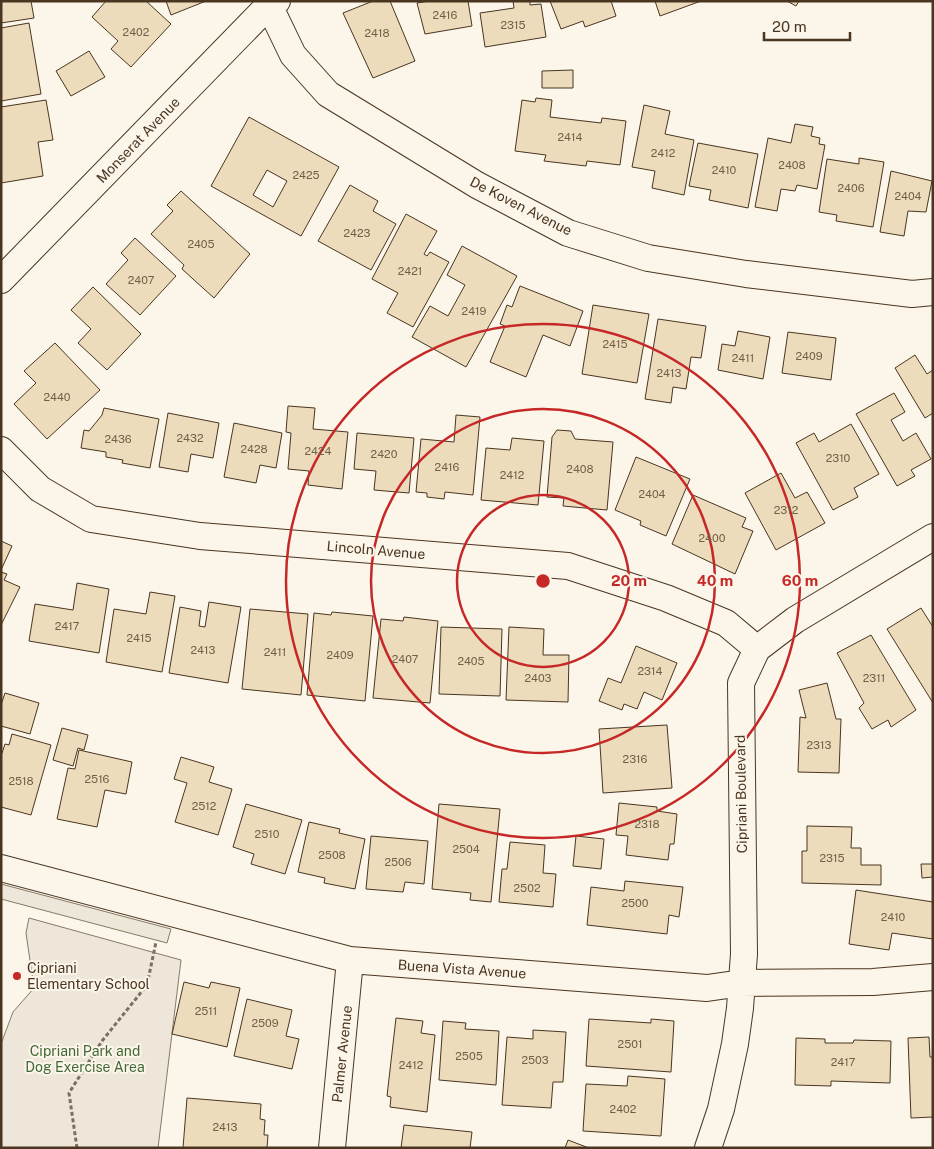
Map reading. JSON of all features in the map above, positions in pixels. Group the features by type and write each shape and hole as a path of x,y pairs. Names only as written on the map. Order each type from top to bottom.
{"street":[{"name":"Monserat Avenue","path":"1,280 271,3"},
{"name":"De Koven Avenue","path":"271,3 293,55 328,94 477,185 568,233 648,258 707,268 912,294 933,292"},
{"name":"Lincoln Avenue","path":"1,450 40,489 91,519 200,536 568,566 666,598 726,623 757,649"},
{"name":"Cipriani Boulevard","path":"708,1148 721,1109 735,1044 742,983 744,954 741,683 757,649 795,620 933,537"},
{"name":"Buena Vista Avenue","path":"1,868 350,960 707,988 742,983 873,982 933,977"},
{"name":"Palmer Avenue","path":"332,1148 350,960"}],"path":[{"path":"77,1148 69,1093 102,1041 147,985 156,942"}],"green space":[{"name":"Cipriani Park and Dog Exercise Area","path":"29,918 181,960 158,1148 1,1148 1,1044 13,1012 34,988 26,933"}],"shaded area":[{"path":"1,884 171,929 167,943 1,899"}],"building":[{"path":"1,1 31,1 34,18 1,23"},
{"path":"106,1 146,1 171,24 131,67 111,49 118,41 92,17"},
{"path":"166,1 206,1 171,15"},
{"path":"373,1 390,1 415,61 373,78 343,13"},
{"path":"429,1 468,1 472,26 425,34 417,3"},
{"path":"513,1 530,1 530,5 541,4 546,37 485,47 480,13 514,8"},
{"path":"550,1 611,1 616,16 585,27 583,21 561,29"},
{"path":"655,1 701,1 660,16"},
{"path":"787,1 799,1 796,6"},
{"path":"29,23 41,94 1,101 1,28"},
{"path":"89,51 105,77 71,96 56,71"},
{"path":"573,70 573,88 542,88 542,71"},
{"path":"536,98 552,100 550,117 601,123 602,118 626,121 620,165 587,161 586,166 544,161 546,155 515,151 522,100 535,102"},
{"path":"46,100 53,140 38,142 43,176 1,183 1,107"},
{"path":"644,105 670,111 665,134 694,140 684,195 652,188 655,171 632,167"},
{"path":"249,117 339,167 301,236 211,186","holes":["267,170 287,181 273,207 253,195"]},
{"path":"795,124 813,127 811,136 820,138 819,144 825,145 817,189 797,185 795,191 781,189 777,211 755,207 768,138 791,143"},
{"path":"698,143 758,154 748,208 709,200 711,190 689,186"},
{"path":"859,158 884,162 873,227 836,221 837,215 819,212 827,159 859,164"},
{"path":"891,171 932,181 926,212 908,211 904,236 880,232"},
{"path":"350,185 378,201 373,211 396,224 371,270 318,241"},
{"path":"181,191 250,254 214,298 182,269 184,265 151,234 173,211 167,205"},
{"path":"406,214 437,231 424,254 427,256 430,252 449,262 413,327 387,313 398,293 372,279"},
{"path":"135,238 176,276 140,315 106,284 128,260 121,253"},
{"path":"462,246 517,276 466,367 412,337 430,306 448,316 465,285 447,275"},
{"path":"520,286 583,311 570,346 543,335 526,377 490,362 505,326 500,324 507,305 512,307"},
{"path":"93,287 141,334 107,370 78,343 91,329 71,310"},
{"path":"593,305 649,314 637,383 582,374"},
{"path":"658,319 706,326 701,358 691,357 686,389 673,387 671,403 645,399"},
{"path":"738,331 770,337 763,379 718,370 722,344 735,346"},
{"path":"788,332 836,338 831,380 782,373"},
{"path":"55,343 100,390 47,439 14,404 36,383 24,371"},
{"path":"915,355 927,374 933,370 933,413 925,418 895,368"},
{"path":"894,393 905,412 891,420 903,441 916,433 931,459 911,470 915,476 897,486 856,414"},
{"path":"288,406 315,408 313,429 348,432 342,489 308,485 309,471 288,469 291,433 286,432"},
{"path":"104,408 159,419 150,468 122,463 123,460 106,457 106,452 81,448 84,430 89,431 102,415"},
{"path":"168,413 219,423 213,458 191,454 188,472 159,467"},
{"path":"456,415 480,417 473,495 445,492 444,499 427,497 427,493 416,492 421,439 454,442"},
{"path":"234,423 282,433 276,468 260,465 256,483 224,477"},
{"path":"851,424 879,474 854,488 858,497 833,510 796,443 814,433 819,442"},
{"path":"557,430 571,431 575,439 613,442 607,510 563,506 564,498 547,497 552,437"},
{"path":"357,433 414,438 409,493 374,490 376,471 354,469"},
{"path":"512,438 544,441 538,505 481,500 486,448 510,450"},
{"path":"636,457 690,479 666,536 640,525 641,521 615,510"},
{"path":"781,473 795,498 807,492 825,523 776,550 745,493"},
{"path":"693,495 746,518 742,527 753,531 735,574 672,544"},
{"path":"1,541 12,546 1,570"},
{"path":"1,572 7,574 4,580 20,587 1,625"},
{"path":"77,583 109,589 99,653 29,641 35,604 73,610"},
{"path":"150,592 175,596 162,672 106,662 114,609 146,614"},
{"path":"209,602 241,607 228,683 169,673 180,607 201,611 199,626 205,627"},
{"path":"921,608 933,627 933,703 887,629"},
{"path":"250,609 308,614 301,695 242,689"},
{"path":"332,612 373,616 365,701 307,695 314,613 331,615"},
{"path":"404,617 438,621 430,703 373,698 381,619 403,621"},
{"path":"441,627 502,629 500,696 439,694"},
{"path":"509,627 544,629 543,655 569,655 568,702 506,700"},
{"path":"871,635 916,710 891,727 888,720 872,729 859,708 864,703 837,653"},
{"path":"636,646 677,663 662,700 644,692 637,709 624,704 622,710 599,701 608,678 621,683"},
{"path":"827,683 836,719 841,719 839,773 798,772 800,717 806,718 799,690"},
{"path":"5,693 39,703 30,734 1,726 1,705"},
{"path":"667,725 672,788 603,793 599,729"},
{"path":"62,728 88,735 84,750 78,748 73,766 53,760"},
{"path":"12,734 51,745 31,815 1,807 1,756 5,744 9,745"},
{"path":"79,750 132,762 126,794 105,790 97,827 57,819 68,768 75,769"},
{"path":"181,757 214,767 209,782 232,789 218,835 175,822 187,783 174,779"},
{"path":"619,803 657,807 657,811 677,814 674,844 670,844 668,860 626,855 628,836 616,835"},
{"path":"246,804 302,820 285,874 251,864 254,854 233,847"},
{"path":"439,804 500,809 491,902 470,900 471,893 432,889"},
{"path":"309,822 340,829 339,833 365,839 355,889 324,883 325,878 298,872"},
{"path":"807,826 852,827 851,848 861,848 861,865 881,865 881,885 802,883 802,851 807,851"},
{"path":"371,836 428,841 424,884 405,882 403,892 366,889"},
{"path":"576,836 604,839 601,869 573,866"},
{"path":"510,842 545,845 543,873 556,874 553,907 499,902 502,869 507,869"},
{"path":"921,864 933,864 933,877 922,878"},
{"path":"625,881 683,887 679,917 669,915 667,934 587,925 591,887 624,891"},
{"path":"856,890 933,902 933,939 892,933 889,950 849,944"},
{"path":"184,982 209,988 211,982 240,988 227,1047 172,1034"},
{"path":"247,999 292,1010 286,1036 299,1039 292,1069 234,1056"},
{"path":"396,1018 423,1021 421,1033 435,1035 427,1112 390,1107 391,1097 387,1096"},
{"path":"589,1019 651,1023 651,1019 674,1021 671,1072 586,1066"},
{"path":"443,1021 466,1023 465,1029 499,1031 496,1085 439,1080"},
{"path":"533,1030 566,1032 563,1082 553,1082 551,1108 502,1105 507,1037 533,1039"},
{"path":"929,1037 930,1057 933,1057 933,1117 911,1118 908,1038"},
{"path":"796,1038 825,1039 825,1043 853,1043 854,1040 891,1041 890,1083 831,1081 831,1086 795,1085"},
{"path":"628,1076 665,1079 661,1136 583,1131 586,1084 627,1086"},
{"path":"187,1098 261,1104 260,1119 265,1120 264,1135 268,1135 267,1148 183,1148"},
{"path":"404,1125 472,1132 470,1148 401,1148"},
{"path":"568,1140 589,1148 565,1148"}],"place":[{"name":"Cipriani Elementary School","path":"17,976"}]}
